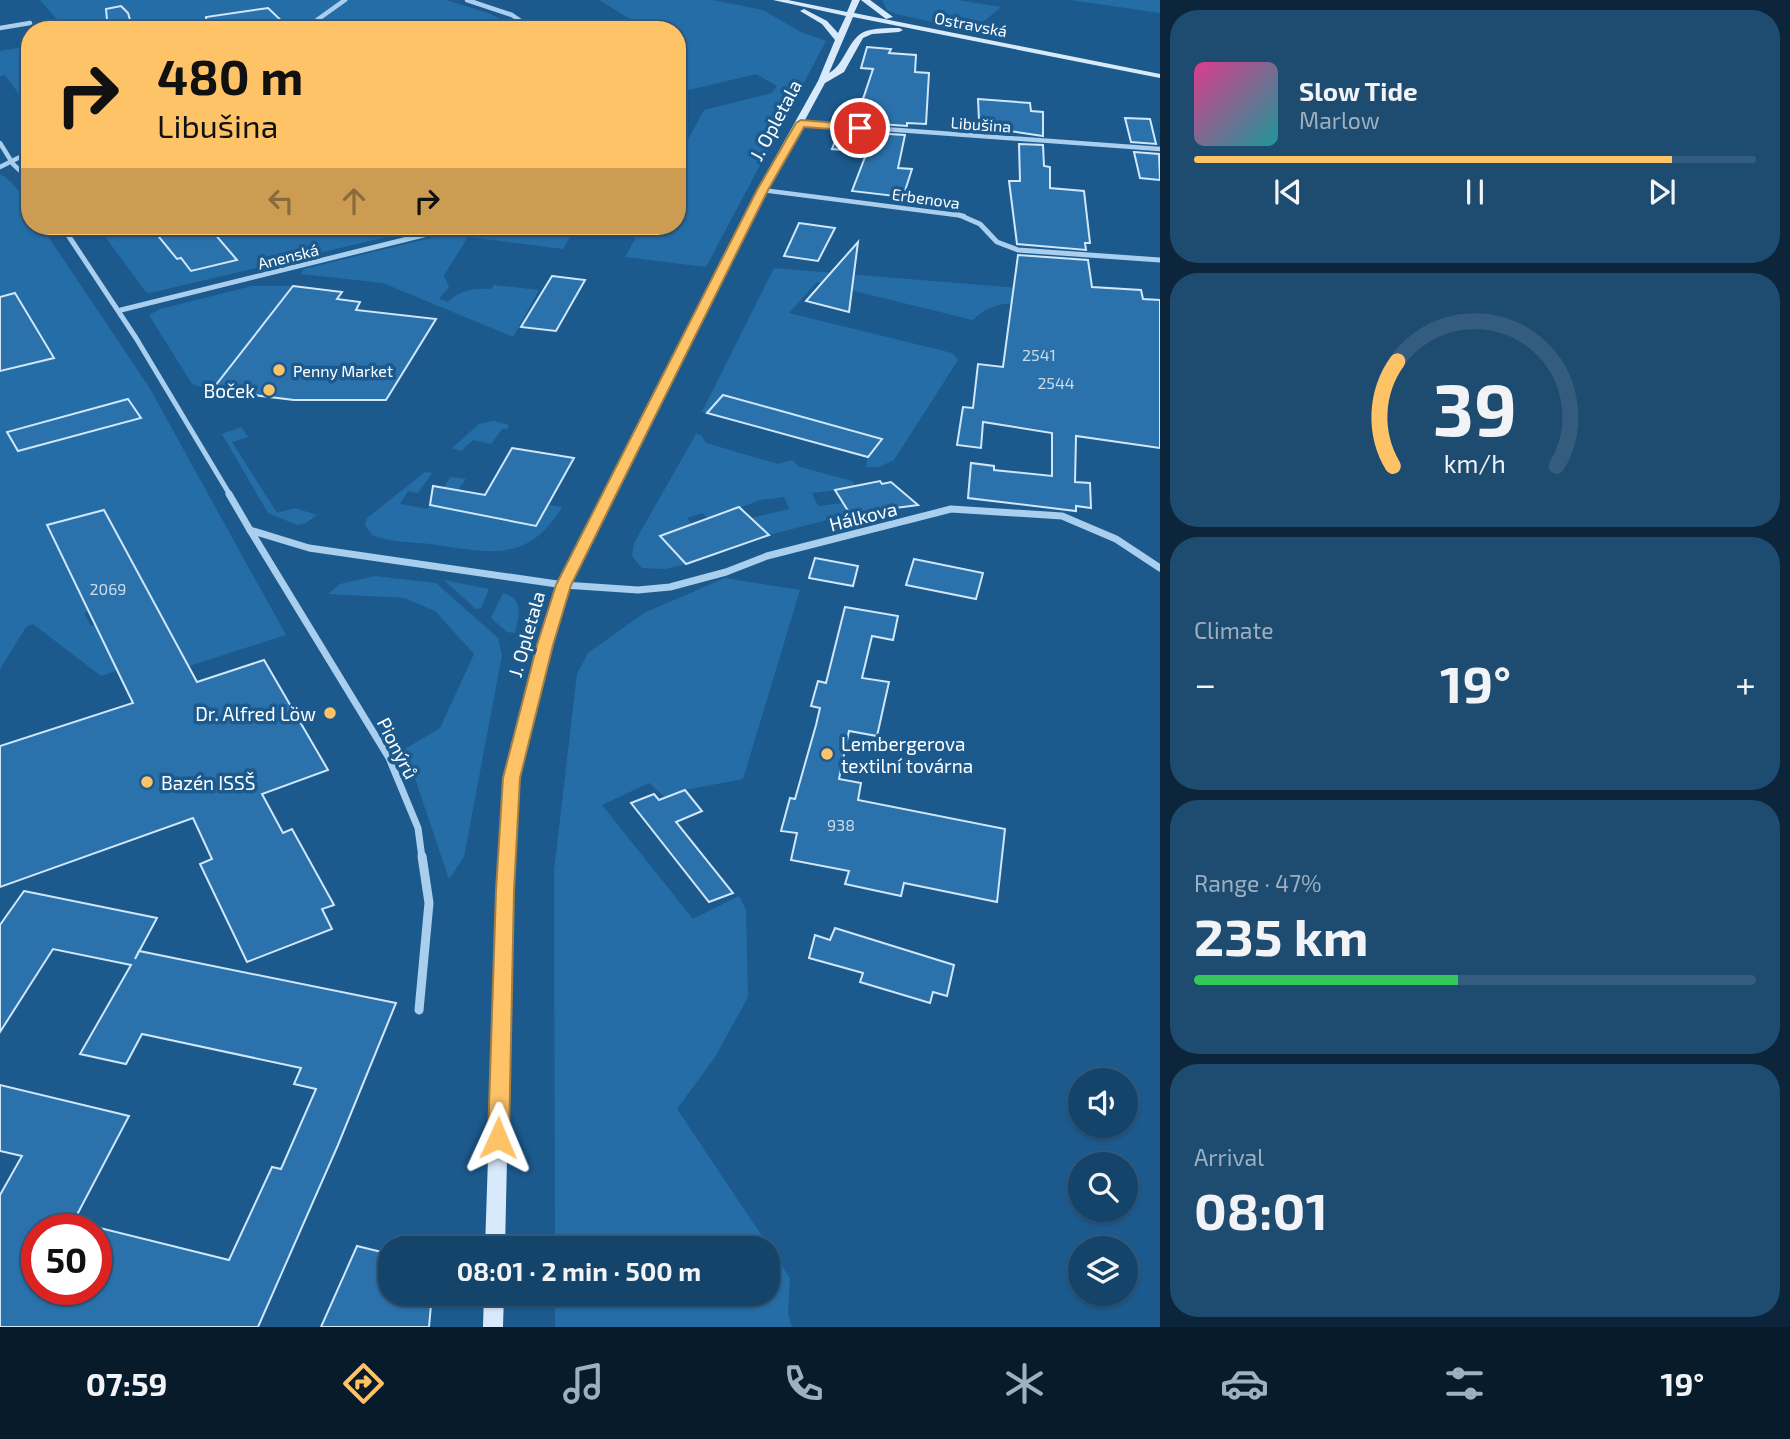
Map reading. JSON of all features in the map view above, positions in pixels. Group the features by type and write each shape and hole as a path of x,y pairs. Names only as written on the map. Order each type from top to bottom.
{"main road":[{"path":"764,0 822,19 832,27 839,40"},
{"name":"Ostravská","path":"777,0 1160,76"},
{"path":"792,3 835,0"},
{"name":"J. Opletala","path":"495,1236 511,778 545,645 564,585 762,190 822,81 856,0"},
{"path":"865,0 884,15 937,31"},
{"path":"822,81 841,70 855,42 870,32 937,31"},
{"path":"493,1327 494,1306"}],"street":[{"path":"316,21 345,0"},
{"path":"467,0 512,15 521,21"},
{"path":"0,28 21,24"},
{"name":"Libušina","path":"801,123 1160,149"},
{"path":"0,143 21,171"},
{"path":"0,167 13,163 21,155"},
{"name":"Erbenova","path":"762,190 951,213 968,217 980,224 997,242 1018,250 1160,260"},
{"name":"Pionýrů","path":"68,235 121,310 250,530 390,758 418,828 429,903 419,1010"},
{"name":"Anenská","path":"121,310 424,235"},
{"name":"Hálkova","path":"564,585 638,590 670,587 726,572 767,556 951,509 1062,516 1116,538 1160,568"},
{"path":"250,530 309,548 564,585"}],"shaded area":[{"path":"40,0 446,0 504,21 58,21"},
{"path":"599,0 712,0 763,10 801,32 826,41 706,267 625,257 637,235 686,235 686,143 704,110 772,93 777,86 756,74 686,91 686,21 633,21"},
{"path":"882,0 957,0 1001,7 972,31 896,14 887,10"},
{"path":"1070,0 1160,0 1160,13"},
{"path":"21,48 21,97 5,75 0,76 0,51"},
{"path":"0,174 21,195 21,235 47,235 149,387 286,635 183,668 178,647 103,510 48,525 89,611 84,613 91,626 95,625 116,667 122,669 101,676 33,624 26,627 0,669"},
{"path":"104,235 395,235 150,293 146,292"},
{"path":"442,235 571,235 563,249 468,237 444,275 449,287 439,299 448,302 462,292 491,289 494,285 539,290 513,337 383,283 301,274 304,269"},
{"path":"774,268 1053,291 1052,304 1000,305 981,313 973,320 817,282 789,313 952,353 958,360 894,460 879,467 866,467 868,457 880,438 723,396 707,413 702,412"},
{"path":"252,286 293,286 212,390 192,384 149,315 160,309"},
{"path":"494,421 509,425 507,429 502,429 491,444 473,440 461,451 452,448 479,424"},
{"path":"241,427 248,437 232,442 277,513 295,508 317,515 306,523 297,525 268,513 222,434"},
{"path":"696,434 701,435 706,443 778,464 792,460 800,467 852,481 857,488 812,493 818,506 843,503 850,514 769,535 751,518 789,509 784,497 760,500 709,520 703,513 687,518 693,526 660,536 686,564 665,569 642,568 632,556 634,543"},
{"path":"425,472 432,473 418,493 408,491 400,504 427,509 451,477 466,479 445,507 536,526 549,505 562,507 549,526 535,538 505,550 470,550 372,535 365,525 367,518"},
{"path":"375,576 436,583 498,638 502,655 464,857 449,879 405,749 440,728 474,654 435,611 405,598 328,594 340,584"},
{"path":"725,578 800,590 743,779 685,790 666,798 649,783 602,805 693,919 739,896 746,910 748,997 715,1057 677,1109 762,1236 555,1236 554,871 577,674 588,653 644,613"},
{"path":"444,580 489,589 481,608 476,609"},
{"path":"503,593 517,604 515,633 507,632 491,618"},
{"path":"780,1263 790,1278 788,1313 792,1327 555,1327 555,1306 780,1306"}],"building":[{"path":"121,6 128,13 130,21 107,21 106,9"},
{"path":"268,8 282,21 206,21 206,17"},
{"path":"867,47 891,49 889,53 916,55 915,72 929,73 926,124 907,123 907,126 851,122 873,69 861,68"},
{"path":"978,99 1030,103 1031,111 1043,112 1043,136 997,129 997,122 979,120"},
{"path":"1125,118 1150,119 1156,144 1131,142"},
{"path":"839,131 905,135 898,168 912,169 903,197 852,191 867,152 832,149"},
{"path":"1019,144 1043,145 1044,166 1050,167 1050,188 1084,191 1090,243 1085,243 1086,250 1017,244 1009,181 1020,181"},
{"path":"1134,152 1159,154 1160,180 1140,178"},
{"path":"799,223 835,228 818,261 784,256"},
{"path":"157,235 216,235 237,260 191,271 181,258 177,259"},
{"path":"858,242 849,312 806,301"},
{"path":"1018,255 1088,260 1092,287 1141,290 1143,299 1160,300 1160,448 1076,436 1075,482 1090,483 1091,508 1076,506 1076,511 968,498 971,463 994,466 994,470 1052,476 1052,433 983,422 981,448 957,445 963,407 973,408 978,364 1003,367"},
{"path":"552,276 585,280 556,331 521,327"},
{"path":"293,286 342,292 337,299 360,302 356,310 436,319 386,400 294,400 212,390"},
{"path":"15,293 54,358 0,371 0,297"},
{"path":"723,395 882,439 868,457 707,413"},
{"path":"128,399 141,418 18,451 7,432"},
{"path":"512,448 574,458 536,526 430,505 433,486 485,495"},
{"path":"880,481 882,484 891,482 918,505 850,514 835,490"},
{"path":"739,507 769,535 686,564 660,536"},
{"name":"Bazén ISSŠ","path":"104,510 197,682 264,660 328,770 262,794 283,833 292,829 334,905 322,909 332,929 247,962 200,864 212,859 193,818 0,887 0,746 133,703 47,525"},
{"path":"815,558 858,566 853,586 809,578"},
{"path":"914,559 983,573 976,599 906,585"},
{"name":"Lembergerova textilní továrna","path":"845,607 898,616 893,640 872,636 862,678 889,682 877,736 849,731 839,779 861,783 858,800 1005,829 997,902 904,883 901,896 845,884 849,871 791,860 797,833 781,831 790,798 795,799 816,725 820,708 811,706 818,681 826,683"},
{"path":"685,790 702,811 676,822 733,893 709,902 631,803 654,794 659,800"},
{"path":"24,891 157,918 139,951 396,1003 338,1145 258,1327 0,1327 0,1195 22,1156 0,1151 0,1085 129,1116 77,1214 21,1214 21,1305 112,1305 112,1231 229,1260 272,1167 281,1169 316,1089 294,1084 301,1068 142,1034 126,1064 80,1054 131,965 53,949 0,1032 0,925"},
{"path":"835,928 954,965 947,996 933,992 930,1003 860,982 863,973 809,958 815,935 830,940"},
{"path":"357,1246 378,1251 378,1306 431,1306 429,1327 321,1327"}],"place":[{"name":"Penny Market","path":"279,370"},
{"name":"Boček","path":"269,390"},
{"name":"Dr. Alfred Löw","path":"330,713"},
{"name":"Lembergerova textilní továrna","path":"827,754"},
{"name":"Bazén ISSŠ","path":"147,782"}],"route":[{"path":"498,1138 511,778 545,645 564,585 762,190 801,123 860,128"}]}
